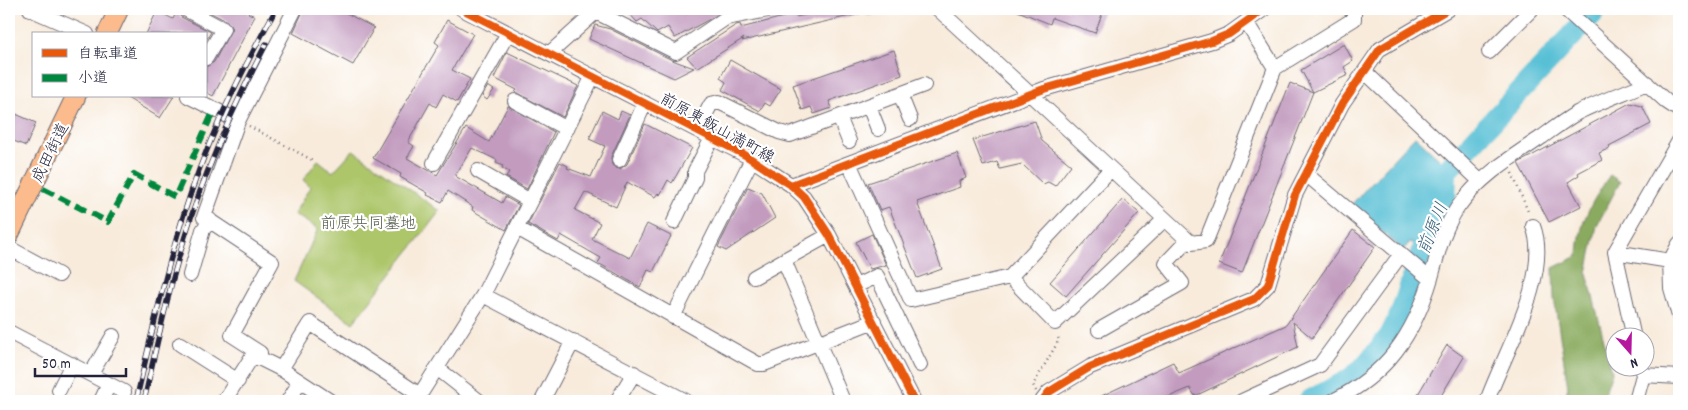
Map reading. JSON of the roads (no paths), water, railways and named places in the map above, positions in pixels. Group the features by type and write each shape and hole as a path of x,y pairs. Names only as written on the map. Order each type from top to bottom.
{"highway":[{"path":"107,32 119,9"},
{"name":"成田街道","path":"9,235 75,98"}],"street":[{"path":"30,9 82,32"},
{"path":"185,9 222,28 208,54"},
{"path":"257,357 260,353 232,335 272,262 204,216 238,121 295,9"},
{"name":"前原東飯山満町線","path":"462,9 752,159 791,185 804,197 829,235 914,401"},
{"path":"550,54 597,10 676,52 726,18 773,9"},
{"path":"938,9 1191,243 1206,242 1275,68 1354,19 1354,9"},
{"path":"791,185 1030,94 1212,41 1246,22 1264,9"},
{"path":"1042,401 1049,392 1090,368 1254,299 1268,285 1296,196 1342,104 1380,49 1448,9"},
{"path":"1489,52 1532,9"},
{"path":"1566,9 1671,106 1679,110"},
{"path":"1246,22 1275,68"},
{"path":"434,163 508,33"},
{"path":"1365,72 1480,181"},
{"path":"281,369 310,323 418,398 483,296 593,76"},
{"path":"1332,401 1355,390 1379,372 1396,351 1406,336 1430,279 1440,243 1458,207 1480,181 1508,164 1576,114 1647,83"},
{"path":"697,130 711,104 719,102 779,132 790,135 924,85"},
{"path":"900,94 910,119"},
{"path":"192,98 238,121"},
{"path":"515,101 567,129"},
{"path":"619,160 645,103"},
{"path":"869,106 878,129"},
{"path":"839,117 849,141"},
{"path":"674,222 696,178 695,171 712,138"},
{"path":"1632,328 1615,252 1679,141"},
{"path":"672,316 752,159"},
{"path":"849,163 911,300 1010,277 1112,169"},
{"path":"478,171 530,201"},
{"path":"1306,174 1430,279"},
{"path":"1010,277 1054,323 1165,219"},
{"path":"190,275 203,230 210,220"},
{"path":"1487,401 1535,278 1539,251 1533,226"},
{"path":"517,228 758,364 764,364 818,344 874,321"},
{"path":"754,277 829,235"},
{"path":"1099,330 1182,283 1166,263 1188,240"},
{"path":"9,248 60,275"},
{"path":"1615,252 1676,252 1671,288 1679,316"},
{"path":"1242,401 1261,397 1320,365 1401,254"},
{"path":"784,260 843,401"},
{"path":"856,286 877,276 920,365"},
{"path":"483,296 686,401"},
{"path":"9,332 124,392"},
{"path":"91,374 113,336"},
{"path":"542,401 573,341"},
{"path":"180,344 238,381"},
{"path":"224,401 253,355 281,369 330,401"},
{"path":"58,390 72,364"},
{"path":"437,368 480,401"},
{"path":"617,401 634,373"},
{"path":"1656,373 1679,377"},
{"path":"1636,401 1641,378"},
{"path":"288,401 300,382"},
{"path":"101,401 109,384"}],"water":[{"path":"1415,136 1444,163 1437,177 1437,207 1420,246 1410,242 1403,250 1351,205"}],"waterway":[{"name":"前原川","path":"1309,401 1349,380 1364,367 1390,336 1400,316 1428,234 1445,203 1446,171 1597,9"}],"railway":[{"path":"136,401 156,314 189,198 234,88 276,9"},
{"path":"144,401 171,286 187,229 227,124 266,44"}],"park label":[{"name":"前原共同墓地","path":"368,222"}]}
